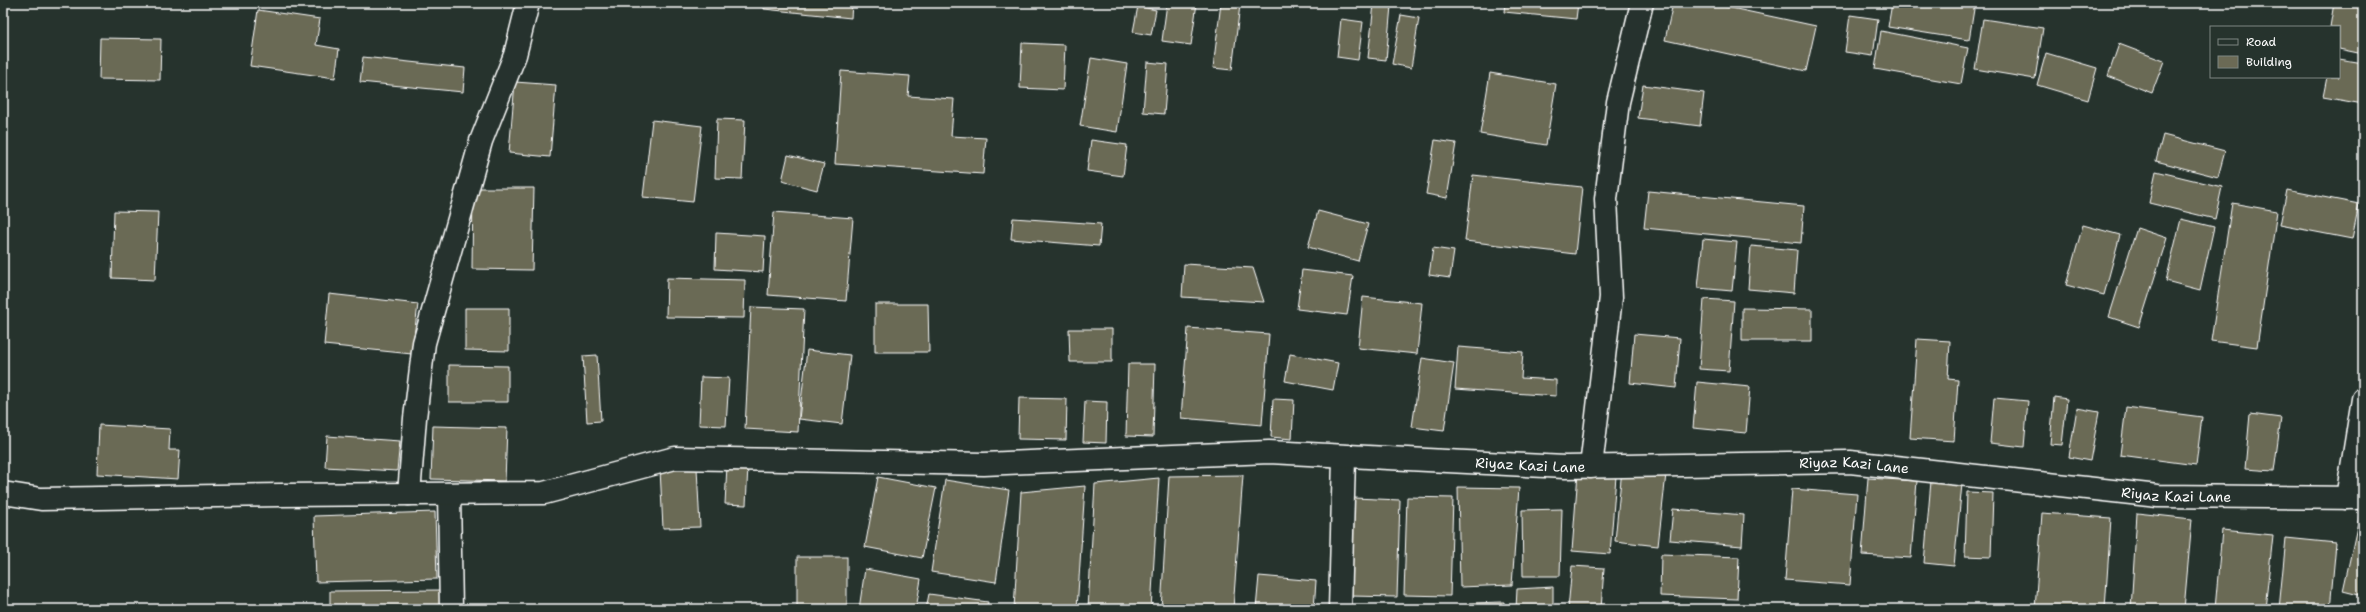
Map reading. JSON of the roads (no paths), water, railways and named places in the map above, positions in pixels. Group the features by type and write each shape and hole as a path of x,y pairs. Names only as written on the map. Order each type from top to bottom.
{"street":[{"path":"409,494 415,418 424,343 481,141 515,55 528,3"},
{"path":"1591,467 1611,297 1606,199 1618,102 1642,3"},
{"path":"2355,498 2363,399"},
{"name":"Riyaz Kazi Lane","path":"3,493 41,499 544,493 675,458 846,460 984,464 1269,452 1344,458 1591,467 1850,462 2158,496 2355,498"},
{"path":"1340,609 1344,458"},
{"path":"449,494 451,609"}]}
